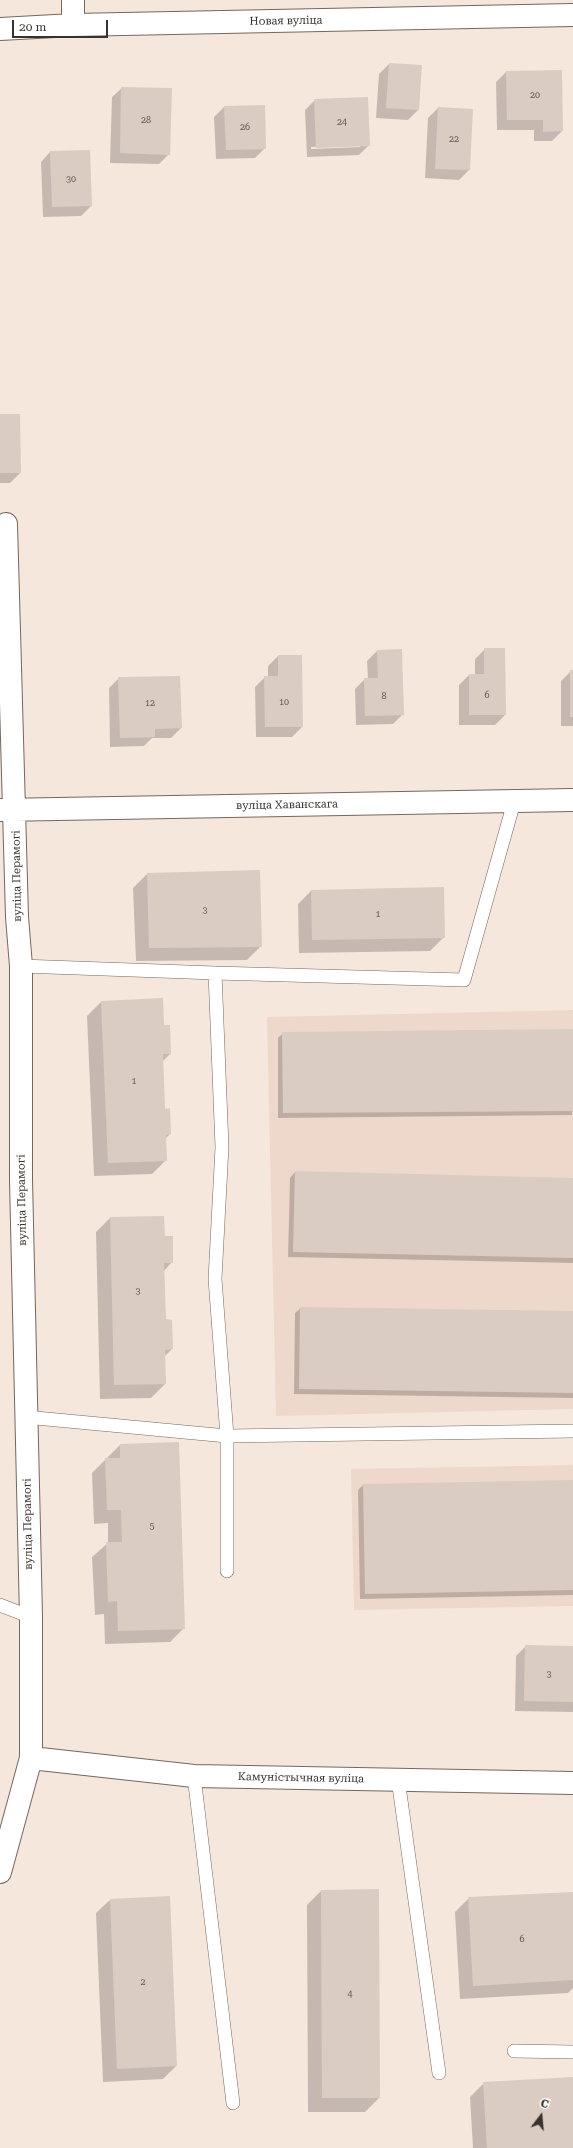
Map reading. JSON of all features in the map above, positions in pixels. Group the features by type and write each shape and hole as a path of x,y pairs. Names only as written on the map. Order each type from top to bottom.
{"street":[{"path":"73,0 73,25"},
{"name":"Новая вуліца","path":"0,29 73,25 573,15"},
{"name":"вуліца Перамогі","path":"0,1872 31,1758 31,1617 22,1180 21,966 8,810 6,524"},
{"name":"вуліца Хаванскага","path":"8,810 573,800"},
{"name":"Камуністычная вуліца","path":"31,1758 194,1776 573,1783"}],"lane":[{"path":"21,966 464,980 514,802"},
{"path":"215,973 222,1147 215,1279 227,1436 228,1570"},
{"path":"26,1417 227,1436 573,1431"},
{"path":"0,1605 31,1617"},
{"path":"194,1776 233,2103"},
{"path":"398,1779 439,2073"},
{"path":"514,2051 573,2052"}],"shaded area":[{"path":"573,1010 573,1409 276,1416 267,1017"},
{"path":"573,1465 573,1606 354,1610 351,1469"}],"building":[{"path":"389,63 422,65 419,110 386,108"},
{"path":"562,70 563,131 543,132 543,120 507,120 506,71"},
{"path":"121,87 172,88 170,155 120,153"},
{"path":"368,97 370,146 316,148 314,99"},
{"path":"265,105 266,149 226,150 224,106"},
{"path":"438,107 473,109 470,170 435,169"},
{"path":"90,150 92,206 52,207 50,151"},
{"path":"0,414 20,414 21,473 0,473"},
{"path":"484,648 505,648 506,715 469,715 469,674 484,674"},
{"path":"402,649 404,715 365,716 364,678 378,678 377,650"},
{"path":"278,655 302,655 303,727 265,727 264,676 278,676"},
{"path":"570,670 573,670 573,717 570,717"},
{"path":"180,676 182,728 155,729 155,737 120,738 118,677"},
{"path":"260,870 262,947 149,948 147,873"},
{"path":"444,887 445,938 312,940 311,890"},
{"path":"163,998 164,1025 170,1025 171,1054 163,1054 165,1109 170,1108 171,1134 166,1135 167,1161 108,1163 101,1001"},
{"path":"573,1029 573,1111 283,1113 282,1032"},
{"path":"295,1171 573,1178 573,1258 293,1252"},
{"path":"164,1216 165,1236 173,1236 173,1263 164,1263 166,1319 172,1320 173,1349 165,1350 166,1384 114,1385 110,1217"},
{"path":"300,1307 573,1311 573,1393 299,1389"},
{"path":"179,1442 185,1629 118,1631 117,1601 108,1602 106,1542 122,1542 121,1510 107,1510 105,1458 120,1458 120,1444"},
{"path":"573,1480 573,1590 365,1594 363,1484"},
{"path":"525,1645 573,1646 573,1702 524,1701"},
{"path":"379,1889 380,2098 322,2098 321,1890"},
{"path":"573,1892 573,1980 473,1986 468,1897"},
{"path":"170,1896 177,2066 117,2069 110,1899"},
{"path":"573,2077 573,2148 487,2148 483,2082"}]}
